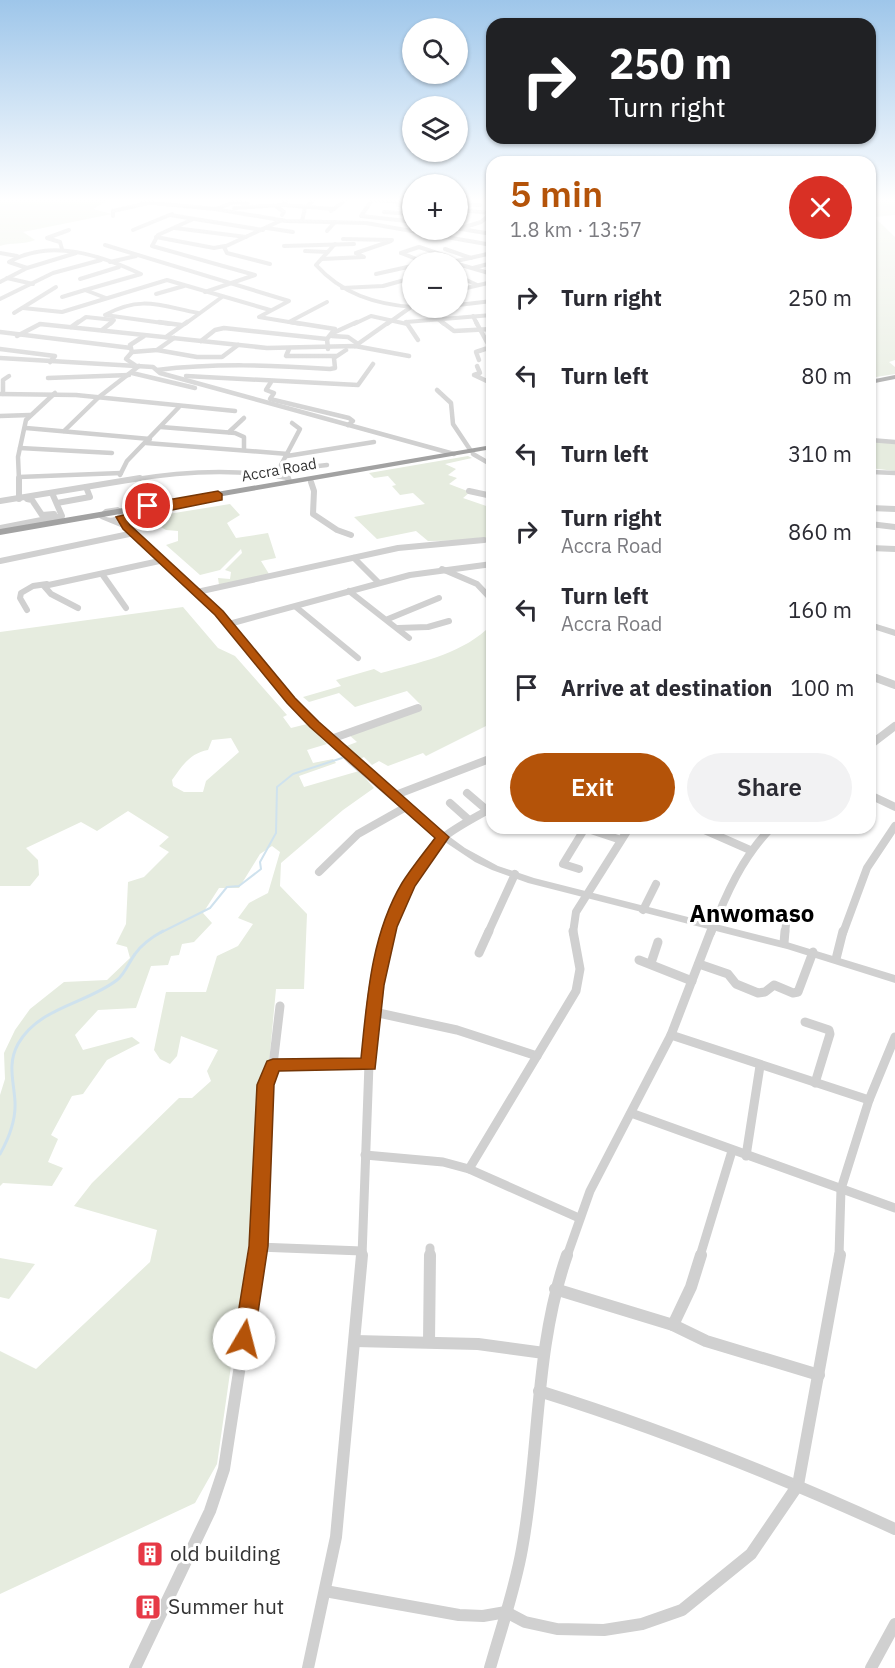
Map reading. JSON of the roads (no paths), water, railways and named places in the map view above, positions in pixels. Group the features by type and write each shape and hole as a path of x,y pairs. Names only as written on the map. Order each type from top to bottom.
{"highway":[{"path":"876,382 895,379"},
{"name":"Accra Road","path":"0,534 311,482 472,452 486,446"},
{"name":"Accra Road","path":"218,496 288,480 472,452"}],"street":[{"path":"0,282 8,278 56,287 14,312"},
{"path":"0,299 44,278"},
{"path":"62,297 128,278"},
{"path":"212,278 290,302 259,317 335,329 329,336 328,349"},
{"path":"205,292 248,278"},
{"path":"330,278 342,288 362,298 402,305"},
{"path":"468,280 479,285"},
{"path":"23,308 62,312 163,281 270,310"},
{"path":"342,288 383,286 402,281"},
{"path":"468,288 486,283"},
{"path":"156,294 186,286"},
{"path":"85,290 106,298"},
{"path":"114,296 136,303"},
{"path":"166,337 222,297"},
{"path":"181,325 106,316 136,303 150,301 173,309 198,313"},
{"path":"289,322 327,302"},
{"path":"468,304 486,302"},
{"path":"329,336 371,316 406,322 486,315"},
{"path":"289,349 286,356 336,356 402,316"},
{"path":"473,316 486,340"},
{"path":"71,327 87,317 114,320 102,330"},
{"path":"439,320 451,330 486,330"},
{"path":"406,322 418,340"},
{"path":"17,336 40,324 289,349 355,346 410,356"},
{"path":"201,341 215,330 224,328 345,336 355,346"},
{"path":"0,332 131,350 157,350 196,357 222,357 238,345"},
{"path":"137,366 126,360 133,341 145,335"},
{"path":"157,350 174,338"},
{"path":"479,360 476,352 486,347"},
{"path":"0,349 55,356 50,362"},
{"path":"156,370 196,365 248,364 330,369 335,368 334,358 336,356"},
{"path":"0,357 153,367 169,375 454,454"},
{"path":"169,375 360,385 373,364"},
{"path":"56,373 103,372 137,366"},
{"path":"64,431 99,397 137,366"},
{"path":"477,366 480,373 474,375 486,380"},
{"path":"322,384 330,369"},
{"path":"48,378 148,375 195,388"},
{"path":"9,376 3,380 2,394 52,393 235,411"},
{"path":"272,382 266,390 274,393 270,399 349,418 353,421 348,425"},
{"path":"22,498 19,477 20,448 26,428 30,415 52,393 57,384"},
{"path":"437,390 451,403 453,423 472,452 486,461"},
{"path":"120,480 127,461 179,407"},
{"path":"0,416 30,415"},
{"path":"229,432 244,418"},
{"path":"288,480 281,465 300,429 292,423"},
{"path":"161,427 229,432 244,437 244,449"},
{"path":"26,428 288,455 374,442"},
{"path":"876,440 895,442"},
{"path":"20,448 112,453"},
{"path":"283,470 327,465"},
{"path":"0,501 173,473 258,472 288,480"},
{"path":"876,472 895,473"},
{"path":"19,477 121,473"},
{"path":"311,482 315,491 313,514 337,530 351,535"},
{"path":"57,503 91,497 86,487"},
{"path":"469,491 486,495"},
{"path":"52,493 62,512"},
{"path":"22,498 33,500 42,515 62,512"},
{"path":"876,508 895,508"},
{"path":"0,528 55,519 62,516 62,512"},
{"path":"122,514 130,530"},
{"path":"104,518 130,530 164,560 229,624 291,700 393,796 442,837 474,857 515,874 588,895 783,943 895,979"},
{"path":"876,525 895,527"},
{"path":"0,561 130,530"},
{"path":"197,592 410,546 484,540"},
{"path":"876,548 895,549"},
{"path":"354,558 378,582"},
{"path":"27,610 20,598 21,593 33,586 164,560"},
{"path":"229,624 296,607 378,582 441,569 486,565"},
{"path":"441,569 486,589"},
{"path":"102,574 126,608"},
{"path":"46,584 45,589 51,594 78,608"},
{"path":"349,591 388,619 409,638"},
{"path":"388,619 439,598"},
{"path":"296,607 358,658"},
{"path":"398,628 428,627 449,621"},
{"path":"876,627 895,633"},
{"path":"876,677 895,685"},
{"path":"331,739 418,708"},
{"path":"876,741 894,728"},
{"path":"393,796 486,760"},
{"path":"467,793 486,807"},
{"path":"876,798 895,807"},
{"path":"450,803 469,820"},
{"path":"319,872 337,849 351,837 406,807"},
{"path":"308,1668 336,1537 362,1251 369,1064 379,974 389,927 408,885 442,837 486,812"},
{"path":"836,959 848,916 864,876 874,854 895,826"},
{"path":"579,869 563,864 581,834"},
{"path":"603,834 621,840"},
{"path":"469,1169 582,978 572,922 624,834"},
{"path":"714,834 750,850"},
{"path":"490,1668 522,1549 539,1392 555,1289 579,1218 603,1164 671,1035 713,927 750,850 765,834"},
{"path":"479,953 515,874"},
{"path":"643,909 656,884"},
{"path":"783,943 787,916"},
{"path":"651,963 658,942"},
{"path":"699,964 728,974 736,984 758,993 765,992 774,985 793,993 798,992 813,952"},
{"path":"639,960 692,981"},
{"path":"135,1668 210,1511 224,1469 258,1246 266,1085 273,1065 280,1006"},
{"path":"374,1012 469,1032 537,1056"},
{"path":"805,1022 829,1030 830,1034 815,1083"},
{"path":"671,1035 869,1100"},
{"path":"325,1591 459,1615 483,1616 506,1612 525,1622 557,1629 603,1630 642,1624 682,1610 751,1554 776,1521 798,1485 840,1253 841,1189 869,1100 895,1037"},
{"path":"273,1065 369,1064"},
{"path":"746,1156 760,1066"},
{"path":"631,1113 895,1208"},
{"path":"673,1325 691,1287 732,1151"},
{"path":"365,1155 443,1162 469,1169 579,1218"},
{"path":"258,1246 362,1251"},
{"path":"429,1248 429,1342"},
{"path":"555,1289 673,1325 706,1341 819,1375"},
{"path":"355,1341 429,1342 512,1347 544,1353"},
{"path":"539,1392 626,1418 798,1485 895,1529"},
{"path":"871,1668 895,1624"}],"waterway":[{"path":"160,933 210,908 227,887 239,886 261,869 260,862 276,833 277,787 293,774 342,758"},
{"path":"0,1154 13,1123 15,1102 12,1073 13,1059 18,1044 27,1032 50,1014 117,980 141,947 163,931"}],"place":[{"name":"old building","path":"150,1554"},
{"name":"Summer hut","path":"148,1607"}],"district":[{"name":"Anwomaso","path":"752,914"}]}
